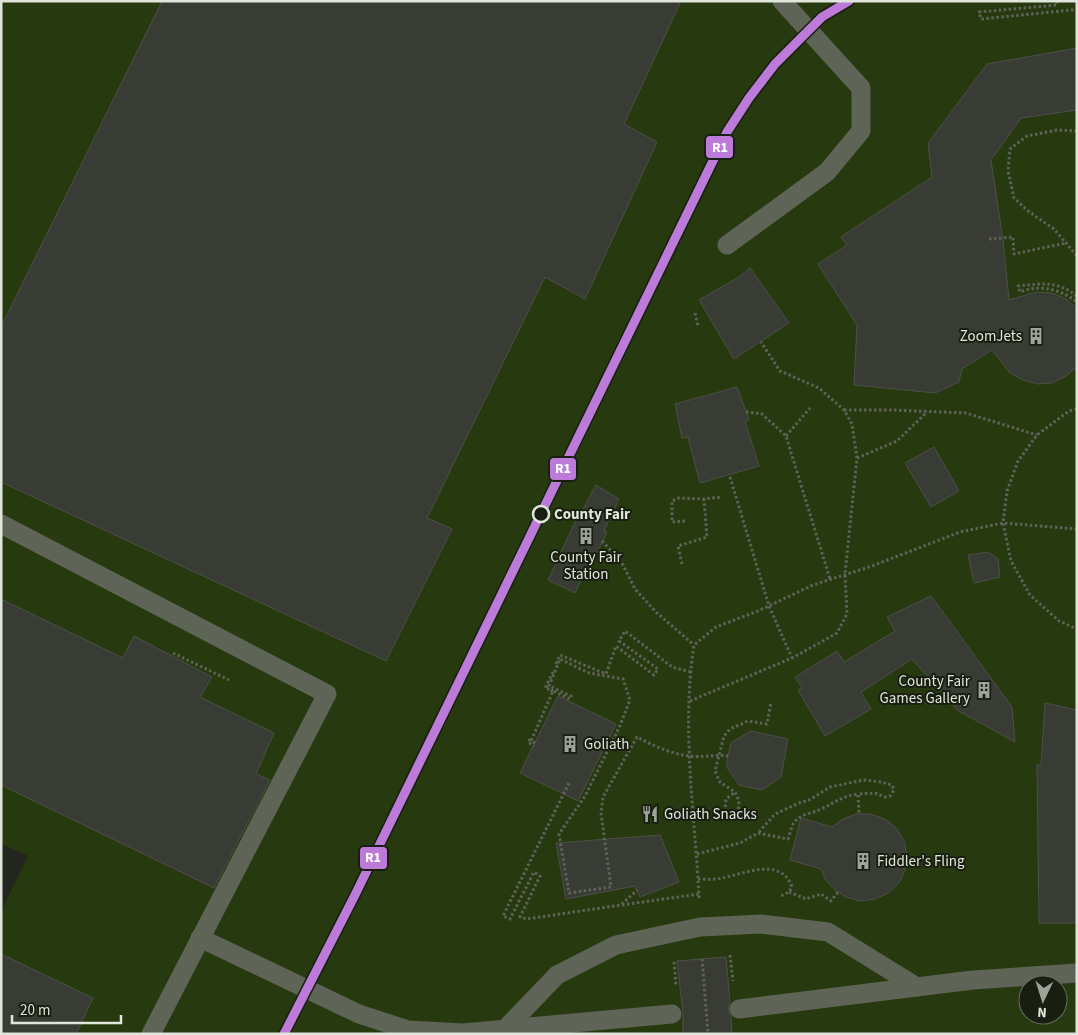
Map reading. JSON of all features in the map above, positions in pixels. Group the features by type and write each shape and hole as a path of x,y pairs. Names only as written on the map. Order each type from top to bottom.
{"lane":[{"path":"727,245 827,172 861,131 861,88 782,1"},
{"path":"1,524 327,694 151,1034"},
{"path":"506,1028 557,975 616,945 700,927 761,924 828,932 917,987"},
{"path":"200,938 359,1014 408,1030 463,1033 672,1014"},
{"path":"739,1009 973,980 1077,973"}],"path":[{"path":"1056,1 1057,4 979,12 981,19 1074,10"},
{"path":"1077,131 1057,130 1026,136 1010,149 1008,171 1014,198 1028,211 1054,229 1077,256"},
{"path":"989,239 1013,237 1014,254 1066,243"},
{"path":"1076,304 1061,292 1050,289 1030,288 1020,292 1018,286 1047,283 1058,285 1077,296"},
{"path":"695,314 698,326"},
{"path":"690,701 792,658 837,633 847,614 845,574 857,458 852,424 844,410 819,388 780,371 761,342"},
{"path":"786,436 810,408"},
{"path":"1077,409 1069,411 1037,435 1018,461 1007,492 1004,524 1011,561 1030,595 1059,621 1077,629"},
{"path":"844,410 966,413 1037,435"},
{"path":"857,458 896,441 928,411"},
{"path":"746,412 762,414 786,436 830,579"},
{"path":"730,477 769,606 792,658"},
{"path":"685,521 672,522 672,501 679,498 704,500 721,497"},
{"path":"682,564 678,546 707,537 704,500"},
{"path":"708,1034 689,757 691,672 694,645 716,627 769,606 813,585 960,532 1004,524 1077,529"},
{"path":"602,541 622,563 635,589 656,612 694,645"},
{"path":"691,672 672,667 626,631 619,641 658,669 654,675 616,646 606,674 560,655 545,688 552,690 528,742 535,744 531,741 553,691 570,698 571,696 549,686 560,659 589,672 624,679 630,700 619,728 585,796 559,834 569,893 611,887 601,813 603,798 636,737 653,746 689,757 719,754 728,756"},
{"path":"173,652 229,680"},
{"path":"738,814 739,801 735,792 720,782 715,771 724,736 730,729 748,721 767,724 771,702"},
{"path":"697,854 740,843 758,833 775,814 809,800 830,787 864,780 892,785 894,790 890,796 875,793 846,796 833,801 821,810 803,814 794,823 788,839 758,833"},
{"path":"569,783 503,916 510,919 534,872 540,876 520,917 527,919 699,894"},
{"path":"725,812 726,799 735,792"},
{"path":"858,794 859,814"},
{"path":"698,880 720,879 753,870 774,870 789,880 792,887 789,892 778,898"},
{"path":"621,905 637,890"},
{"path":"789,892 806,899 821,894 831,901 838,892"}],"green space":[{"path":"1,1 1077,1 1077,1034 1,1034 1,911 28,856 1,844"}],"building":[{"path":"162,1 681,1 624,124 657,142 585,299 545,277 427,518 452,529 386,661 1,482 1,327"},
{"path":"1077,48 1077,110 1021,118 991,160 1003,240 1009,300 1036,292 1052,293 1066,299 1077,309 1077,367 1066,376 1052,383 1038,384 1023,380 1010,373 992,350 962,369 959,382 935,393 854,385 857,325 818,264 847,245 841,237 932,177 928,143 987,64"},
{"path":"750,268 789,323 734,359 699,300 739,277"},
{"path":"737,387 749,420 745,421 759,466 700,483 688,437 682,438 675,404"},
{"path":"934,447 959,491 931,507 905,463"},
{"name":"County Fair Station","path":"596,485 619,499 604,531 607,532 593,562 590,561 575,593 548,580 577,518"},
{"path":"988,552 998,559 1000,577 974,583 968,555"},
{"path":"931,596 1012,707 1015,742 957,710 912,659 861,692 871,709 825,736 798,690 802,688 795,677 837,651 844,662 895,631 887,617"},
{"path":"1,599 123,658 134,636 212,677 200,697 274,733 256,774 270,780 214,888 1,785"},
{"name":"Goliath","path":"558,696 616,724 578,801 520,773"},
{"path":"1045,703 1077,710 1077,923 1039,923 1037,765 1041,765"},
{"path":"751,731 788,739 781,777 762,790 739,785 726,766 731,743"},
{"name":"Fiddler's Fling","path":"856,814 870,814 885,819 896,828 904,841 907,855 905,870 899,883 888,893 875,899 860,901 846,897 835,890 825,879 821,869 790,860 801,818 832,827 843,819"},
{"path":"660,835 679,882 640,897 635,886 566,899 556,843"},
{"path":"1,954 93,998 76,1034 1,1034"},
{"path":"726,957 730,1003 728,1010 731,1017 732,1034 683,1034 683,1013 677,961"}],"transit line":[{"name":"R1","path":"284,1034 356,893 727,132 749,98 775,64 822,17 849,1"}],"place":[{"name":"ZoomJets","path":"1036,336"},
{"name":"County Fair","path":"541,514"},
{"name":"County Fair Station","path":"586,536"},
{"name":"County Fair Games Gallery","path":"984,690"},
{"name":"Goliath","path":"570,744"},
{"name":"Goliath Snacks","path":"650,814"},
{"name":"Fiddler's Fling","path":"863,861"}]}
